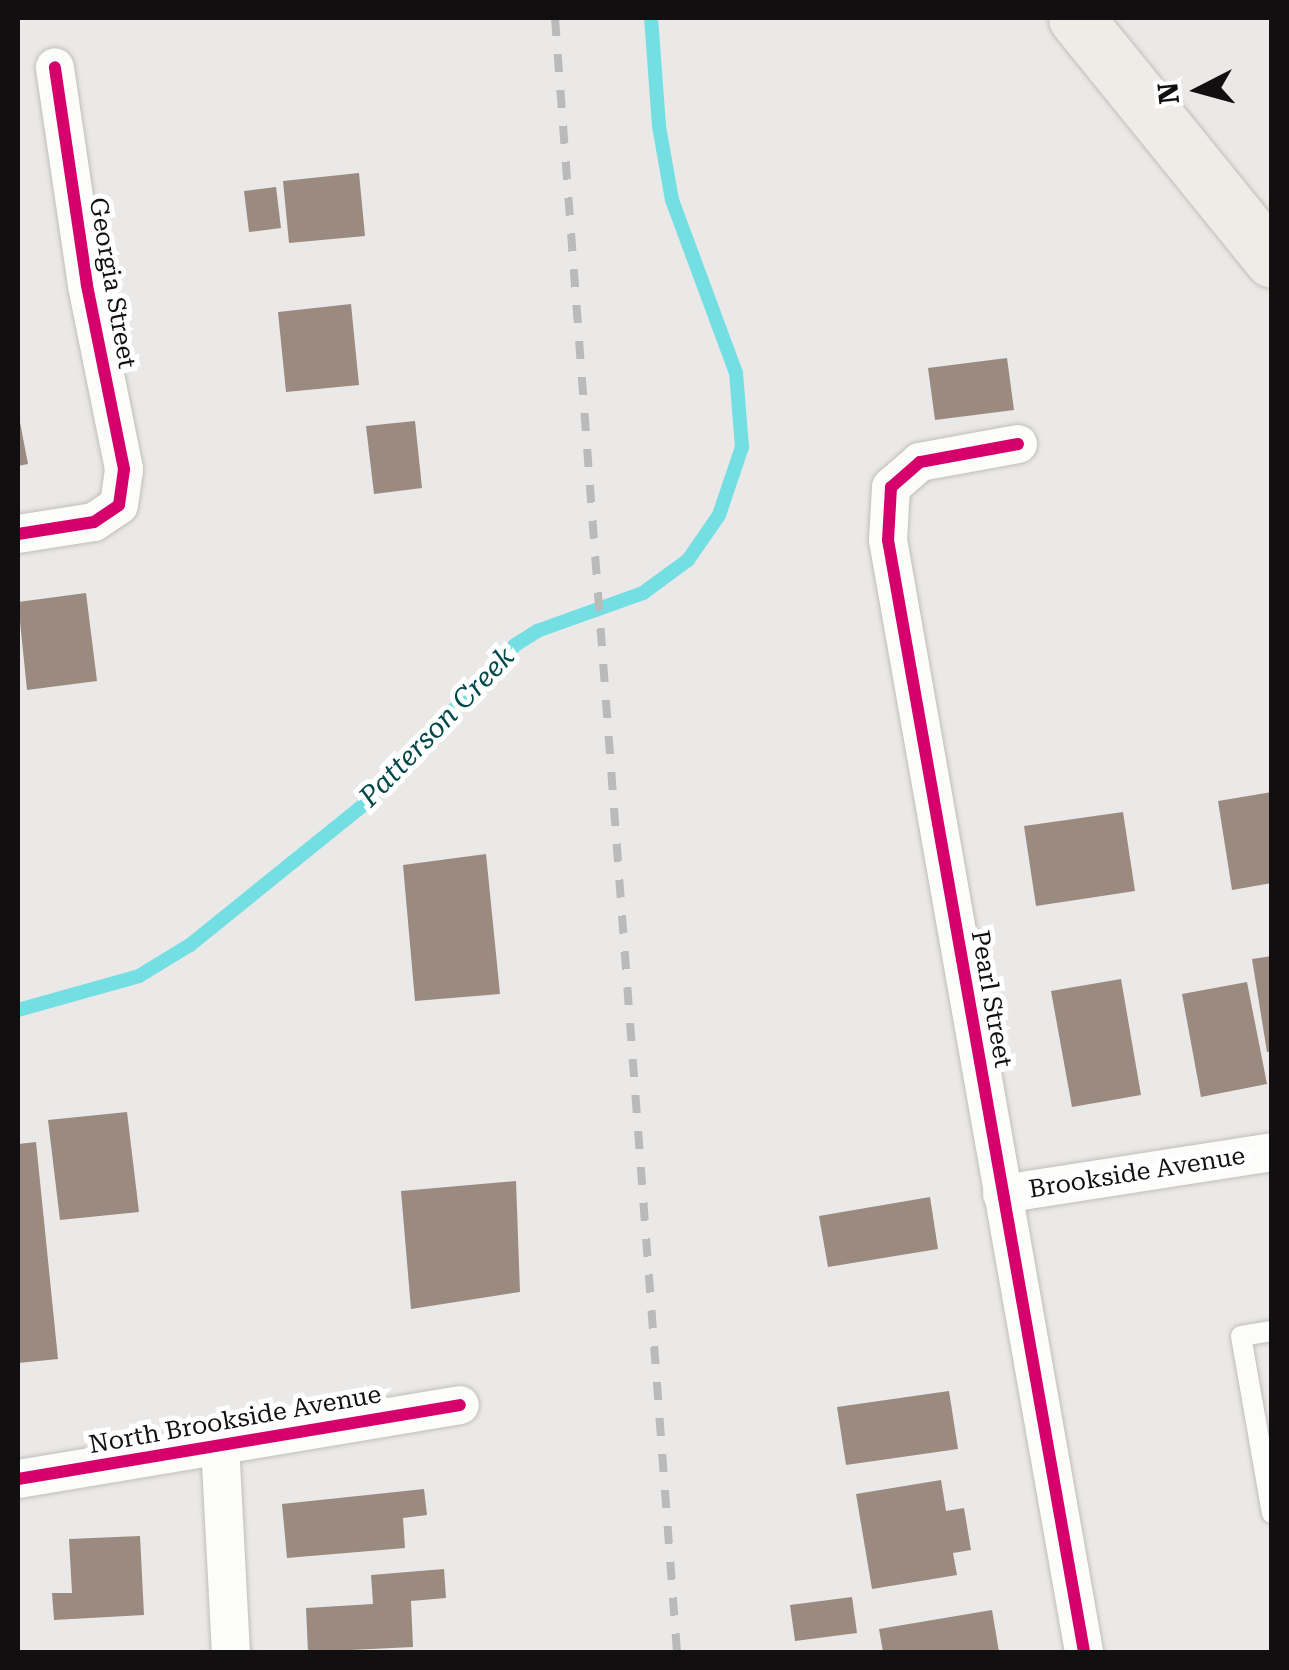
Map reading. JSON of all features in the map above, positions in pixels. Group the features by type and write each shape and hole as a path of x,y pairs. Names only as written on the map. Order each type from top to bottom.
{"main road":[{"path":"1076,18 1272,260"}],"street":[{"name":"Georgia Street","path":"18,534 94,522 119,505 124,469 87,286 56,67"},
{"name":"Pearl Street","path":"1018,444 920,462 891,488 888,540 1084,1652"},
{"name":"Brookside Avenue","path":"1002,1194 1272,1152"},
{"name":"North Brookside Avenue","path":"18,1480 460,1405"},
{"path":"220,1444 232,1652"}],"lane":[{"path":"1272,1331 1240,1336 1272,1513"}],"building":[{"path":"359,173 365,236 289,243 283,181"},
{"path":"276,187 281,228 249,232 244,191"},
{"path":"351,304 359,385 286,392 278,312"},
{"path":"1007,358 1014,410 935,420 928,368"},
{"path":"18,418 28,464 18,466"},
{"path":"415,421 422,488 374,494 366,426"},
{"path":"86,593 97,681 27,690 18,602"},
{"path":"1272,792 1272,883 1232,890 1218,801"},
{"path":"1123,812 1135,891 1036,906 1024,826"},
{"path":"486,854 500,994 415,1001 403,865"},
{"path":"1272,956 1272,1051 1267,1052 1252,959"},
{"path":"1121,979 1141,1095 1072,1107 1051,991"},
{"path":"1247,982 1267,1084 1201,1097 1182,994"},
{"path":"127,1112 139,1212 60,1220 48,1120"},
{"path":"36,1142 58,1359 18,1363 18,1144"},
{"path":"516,1181 520,1292 411,1309 401,1191"},
{"path":"930,1197 938,1249 828,1267 819,1216"},
{"path":"949,1391 958,1449 846,1465 837,1407"},
{"path":"941,1480 946,1511 964,1508 971,1550 953,1553 957,1575 872,1589 856,1494"},
{"path":"424,1489 427,1515 403,1518 405,1548 287,1558 282,1504"},
{"path":"140,1536 144,1615 54,1620 52,1593 72,1593 69,1539"},
{"path":"444,1569 446,1598 411,1601 413,1647 308,1652 306,1608 373,1604 371,1575"},
{"path":"852,1597 857,1633 795,1641 790,1605"},
{"path":"992,1610 999,1652 883,1652 879,1629"}],"waterway":[{"name":"Patterson Creek","path":"18,1010 139,976 190,945 360,808 515,645 537,631 643,593 688,560 719,515 742,447 736,373 672,200 659,126 651,18"}],"railway":[{"path":"555,18 677,1652"}],"cycle path":[{"path":"18,534 94,522 119,505 124,469 87,285 55,67"},
{"path":"1018,444 920,462 891,487 888,540 1084,1652"},
{"path":"18,1479 460,1405"}]}
